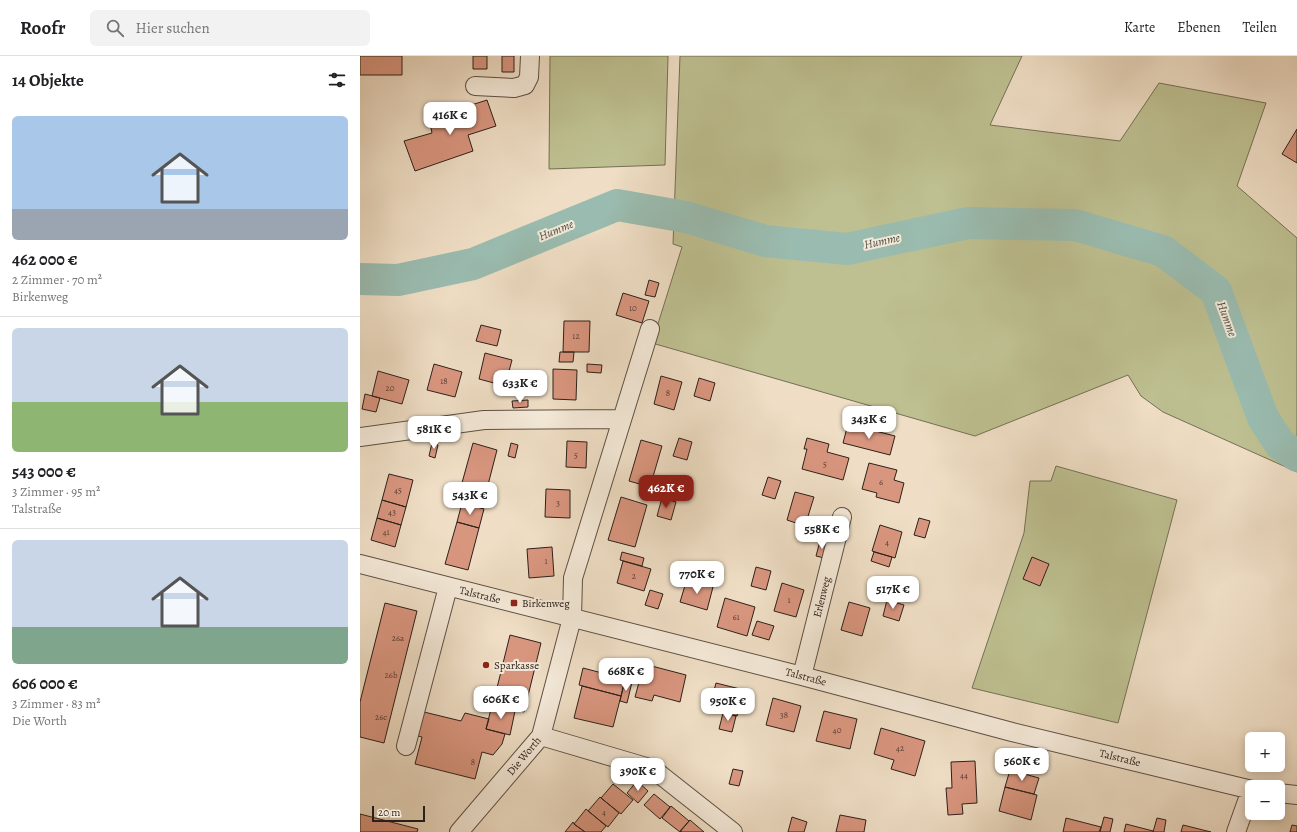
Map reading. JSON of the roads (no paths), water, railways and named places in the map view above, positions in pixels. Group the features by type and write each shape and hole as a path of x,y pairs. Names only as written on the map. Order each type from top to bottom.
{"street":[{"path":"475,86 514,88 525,85 528,77 530,56"},
{"path":"572,618 572,578 650,329"},
{"path":"360,436 484,420 621,419"},
{"name":"Erlenweg","path":"802,676 842,517"},
{"name":"Talstraße","path":"360,564 802,676 1005,730 1245,789"},
{"path":"406,746 448,587"},
{"name":"Die Worth","path":"458,832 541,736 572,618"},
{"path":"541,736 653,769 733,832"},
{"path":"1285,794 1297,795"},
{"path":"1236,832 1245,807"}],"waterway":[{"name":"Humme","path":"360,279 398,280 473,264 617,205 686,217 765,241 847,249 968,223 1075,225 1163,251 1216,291 1263,418 1280,444 1297,456"}],"place":[{"name":"Birkenweg","path":"514,603"},
{"name":"Sparkasse","path":"486,665"}]}
